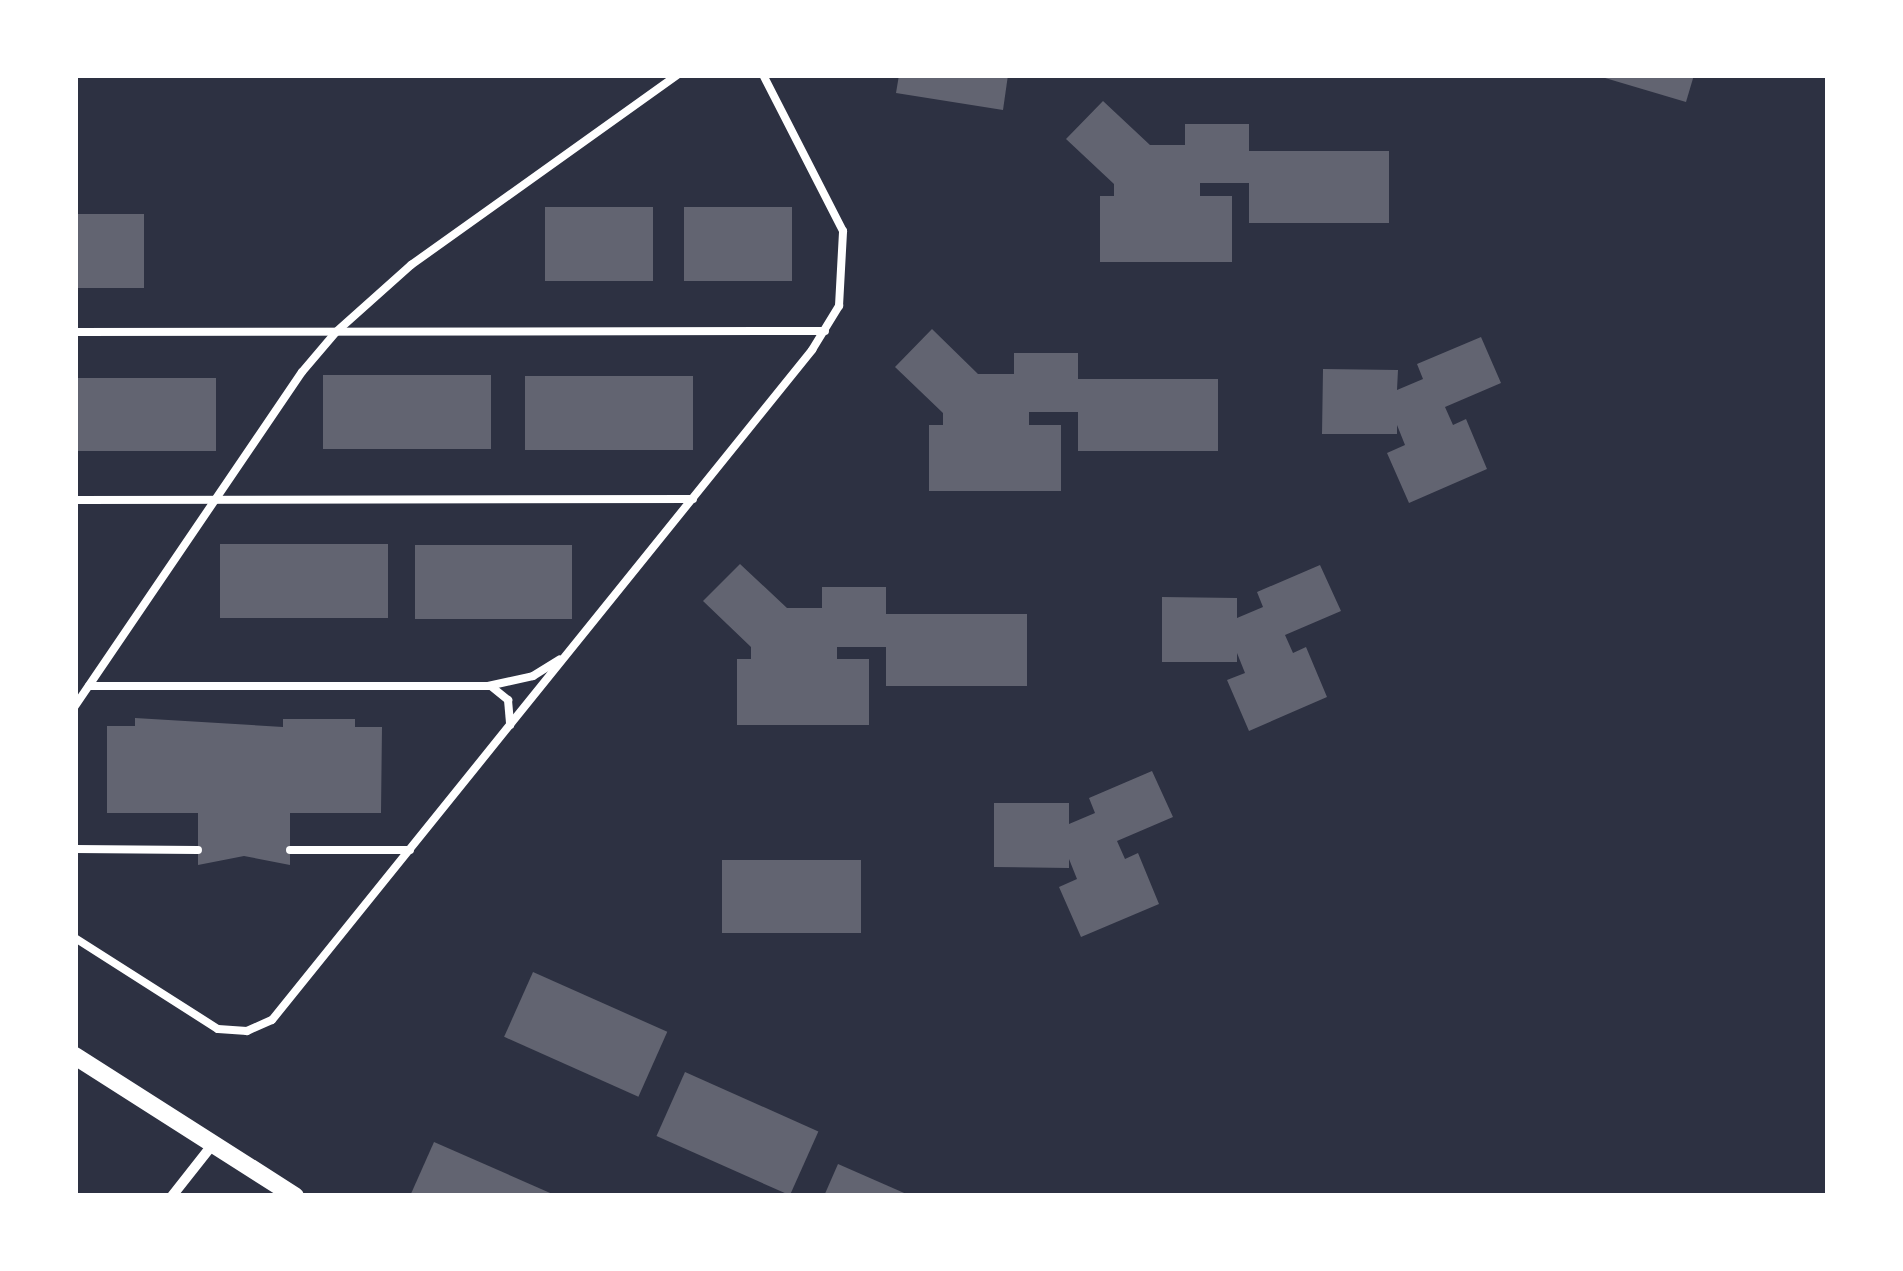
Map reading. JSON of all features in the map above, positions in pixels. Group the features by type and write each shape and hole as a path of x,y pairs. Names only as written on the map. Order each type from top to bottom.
{"street":[{"path":"75,1056 295,1196"},
{"path":"172,1196 213,1144"}],"lane":[{"path":"75,706 215,500 336,332 411,264 678,75"},
{"path":"75,938 205,1023 247,1031 282,1010 826,331 845,281 843,231 763,75"},
{"path":"75,332 826,331"},
{"path":"75,500 692,499"},
{"path":"89,686 488,686 533,676 570,651"},
{"path":"488,686 508,700 510,726"},
{"path":"75,849 198,850"},
{"path":"290,850 410,850"}],"building":[{"path":"899,75 1008,75 1003,110 896,93"},
{"path":"1595,75 1694,75 1686,102"},
{"path":"1103,101 1150,145 1185,145 1185,124 1249,124 1249,151 1389,151 1389,223 1249,223 1249,183 1200,183 1200,196 1232,196 1232,262 1100,262 1100,196 1114,196 1114,184 1066,139"},
{"path":"545,207 653,207 653,281 545,281"},
{"path":"684,207 792,207 792,281 684,281"},
{"path":"75,214 144,214 144,288 75,288"},
{"path":"932,329 978,374 1014,374 1014,353 1078,353 1078,379 1218,379 1218,451 1078,451 1078,412 1029,412 1029,425 1061,425 1061,491 929,491 929,425 943,425 943,413 895,367"},
{"path":"1481,337 1501,383 1445,407 1453,425 1466,419 1487,469 1409,503 1387,453 1405,445 1397,425 1397,434 1322,434 1323,369 1398,370 1397,390 1423,379 1417,364"},
{"path":"323,375 491,375 491,449 323,449"},
{"path":"525,376 693,376 693,450 525,450"},
{"path":"75,378 216,378 216,451 75,451"},
{"path":"220,544 388,544 388,618 220,618"},
{"path":"415,545 572,545 572,619 415,619"},
{"path":"740,564 787,608 822,608 822,587 886,587 886,614 1027,614 1027,686 886,686 886,647 837,647 837,659 869,659 869,725 737,725 737,659 751,659 751,647 703,601"},
{"path":"1320,565 1341,611 1285,635 1293,653 1306,647 1327,697 1249,731 1227,680 1245,673 1237,653 1237,662 1162,662 1162,597 1237,598 1237,618 1263,607 1257,592"},
{"path":"135,718 283,727 283,719 355,719 355,727 382,727 381,813 290,813 290,865 244,856 198,865 198,813 107,813 107,726 135,726"},
{"path":"1152,771 1173,817 1117,841 1125,859 1138,853 1159,904 1081,937 1059,887 1077,879 1069,859 1069,868 994,867 994,803 1069,803 1069,824 1095,813 1089,798"},
{"path":"722,860 861,860 861,933 722,933"},
{"path":"533,972 667,1032 638,1097 504,1037"},
{"path":"685,1072 818,1131 790,1195 657,1136"},
{"path":"434,1142 557,1196 410,1196"},
{"path":"838,1164 911,1196 824,1196"}]}
